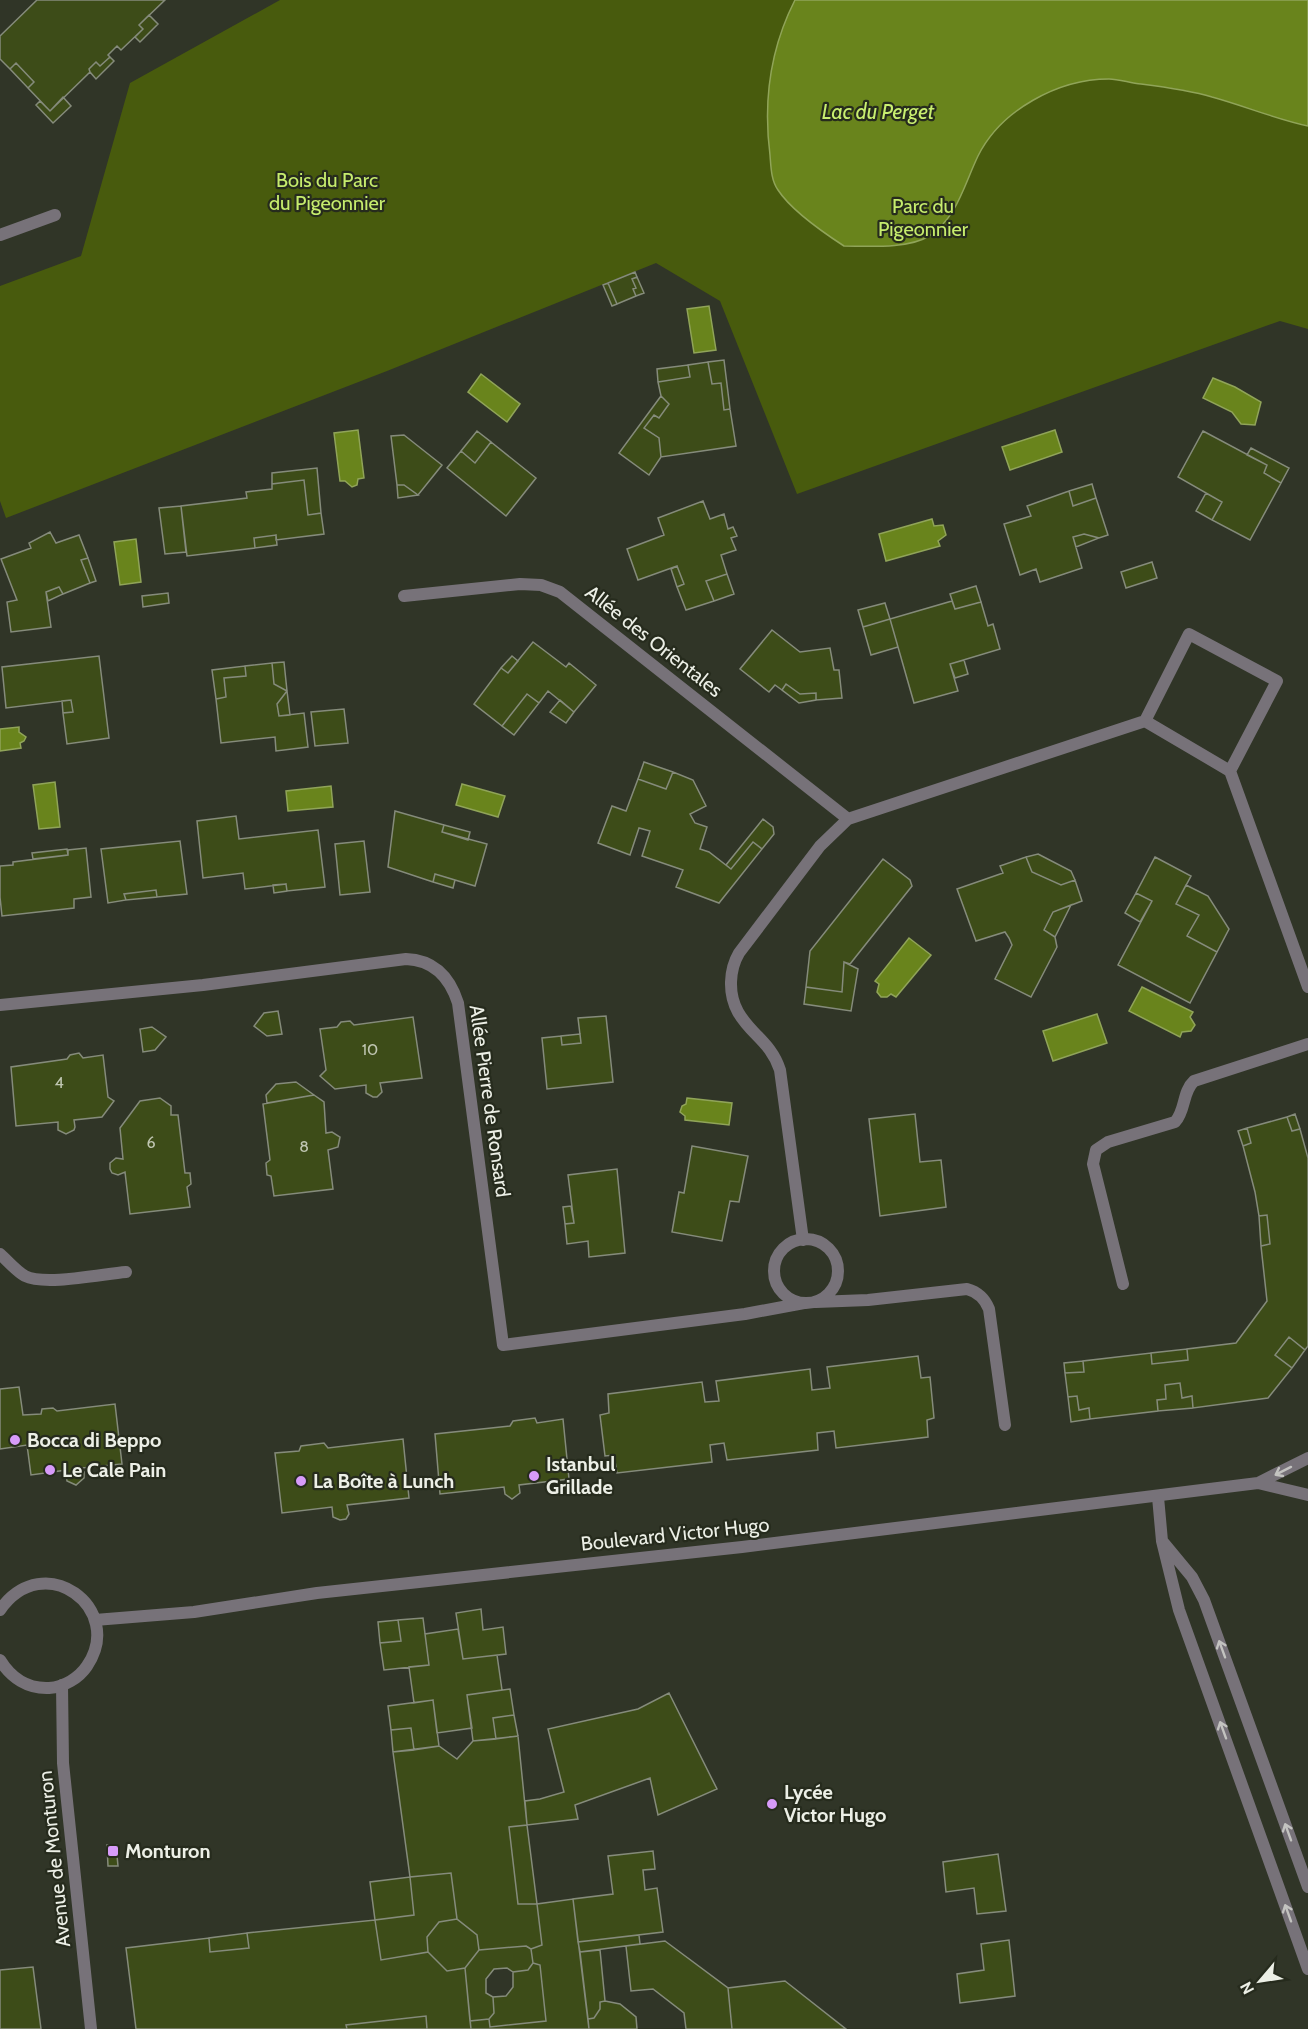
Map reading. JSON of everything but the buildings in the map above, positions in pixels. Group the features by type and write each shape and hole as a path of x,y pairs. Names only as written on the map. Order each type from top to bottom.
{"street":[{"path":"0,235 55,215"},
{"name":"Allée des Orientales","path":"404,596 520,584 552,588 560,592 848,819"},
{"path":"802,1240 780,1070 777,1059 770,1048 738,1012 731,985 731,973 738,953 820,846 848,819 1145,721 1189,634 1277,681 1230,771"},
{"path":"1145,721 1230,771 1308,987"},
{"name":"Allée Pierre de Ronsard","path":"0,1005 203,985 406,959 422,962 446,977 458,1003 503,1345 745,1314 810,1302 868,1300 967,1289 974,1291 986,1301 989,1309 1005,1425"},
{"path":"1123,1284 1094,1164 1096,1150 1108,1142 1175,1122 1180,1117 1189,1086 1194,1081 1308,1044"},
{"path":"809,1239 821,1243 831,1250 837,1261 838,1274 835,1286 827,1296 810,1302 792,1300 782,1292 776,1281 774,1268 778,1257 785,1247 796,1240 809,1239"},
{"path":"0,1254 23,1275 35,1280 126,1272"},
{"name":"Boulevard Victor Hugo","path":"1258,1484 1308,1458"},
{"name":"Boulevard Victor Hugo","path":"95,1620 194,1612 317,1593 742,1547 1258,1484 1308,1495"},
{"path":"1158,1497 1162,1541 1179,1610 1308,1968"},
{"path":"1162,1541 1192,1577 1204,1600 1308,1887"},
{"path":"0,1660 15,1678 25,1684 50,1688 62,1685 79,1675 92,1659 98,1634 91,1611 78,1595 60,1585 50,1583 31,1585 2,1602"},
{"name":"Avenue de Monturon","path":"62,1685 63,1763 91,2029"}],"green space":[{"name":"Parc du Pigeonnier","path":"280,0 1308,0 1308,329 1280,321 797,494 720,301 656,263 387,371 6,518 0,501 0,286 81,256 130,83"}],"water":[{"name":"Lac du Perget","path":"795,0 1308,0 1308,126 1195,92 1109,79 1090,80 1070,85 1051,91 1016,111 988,139 953,210 939,229 911,243 844,246 799,213 784,198 774,182 772,173 768,135 768,95 774,56 786,18"},
{"path":"709,306 716,350 694,353 687,309"},
{"path":"481,374 520,404 507,422 468,392"},
{"path":"1213,378 1261,402 1255,425 1241,424 1232,412 1203,398"},
{"path":"358,430 364,478 358,479 357,485 352,487 345,481 340,481 334,433"},
{"path":"1055,430 1062,452 1010,470 1002,447"},
{"path":"932,519 934,526 943,525 946,535 938,541 940,546 886,561 879,534"},
{"path":"136,539 141,582 120,585 114,542"},
{"path":"19,727 19,732 26,737 20,743 21,748 0,751 0,729"},
{"path":"55,782 60,827 39,829 33,785"},
{"path":"462,784 505,796 498,817 456,805"},
{"path":"331,786 333,807 288,811 286,791"},
{"path":"909,938 931,955 896,997 891,994 881,997 877,992 879,984 875,981"},
{"path":"1142,987 1193,1012 1190,1017 1195,1025 1191,1031 1182,1032 1180,1037 1129,1011"},
{"path":"1097,1014 1107,1043 1053,1061 1043,1031"},
{"path":"687,1098 732,1103 729,1125 685,1120 685,1116 680,1112"}],"place":[{"name":"Bocca di Beppo","path":"15,1440"},
{"name":"Le Cale Pain","path":"50,1470"},
{"name":"Istanbul Grillade","path":"534,1476"},
{"name":"La Boîte à Lunch","path":"301,1481"},
{"name":"Lycée Victor Hugo","path":"772,1804"},
{"name":"Monturon","path":"113,1851"}],"park label":[{"name":"Bois du Parc du Pigeonnier","path":"327,192"}]}
